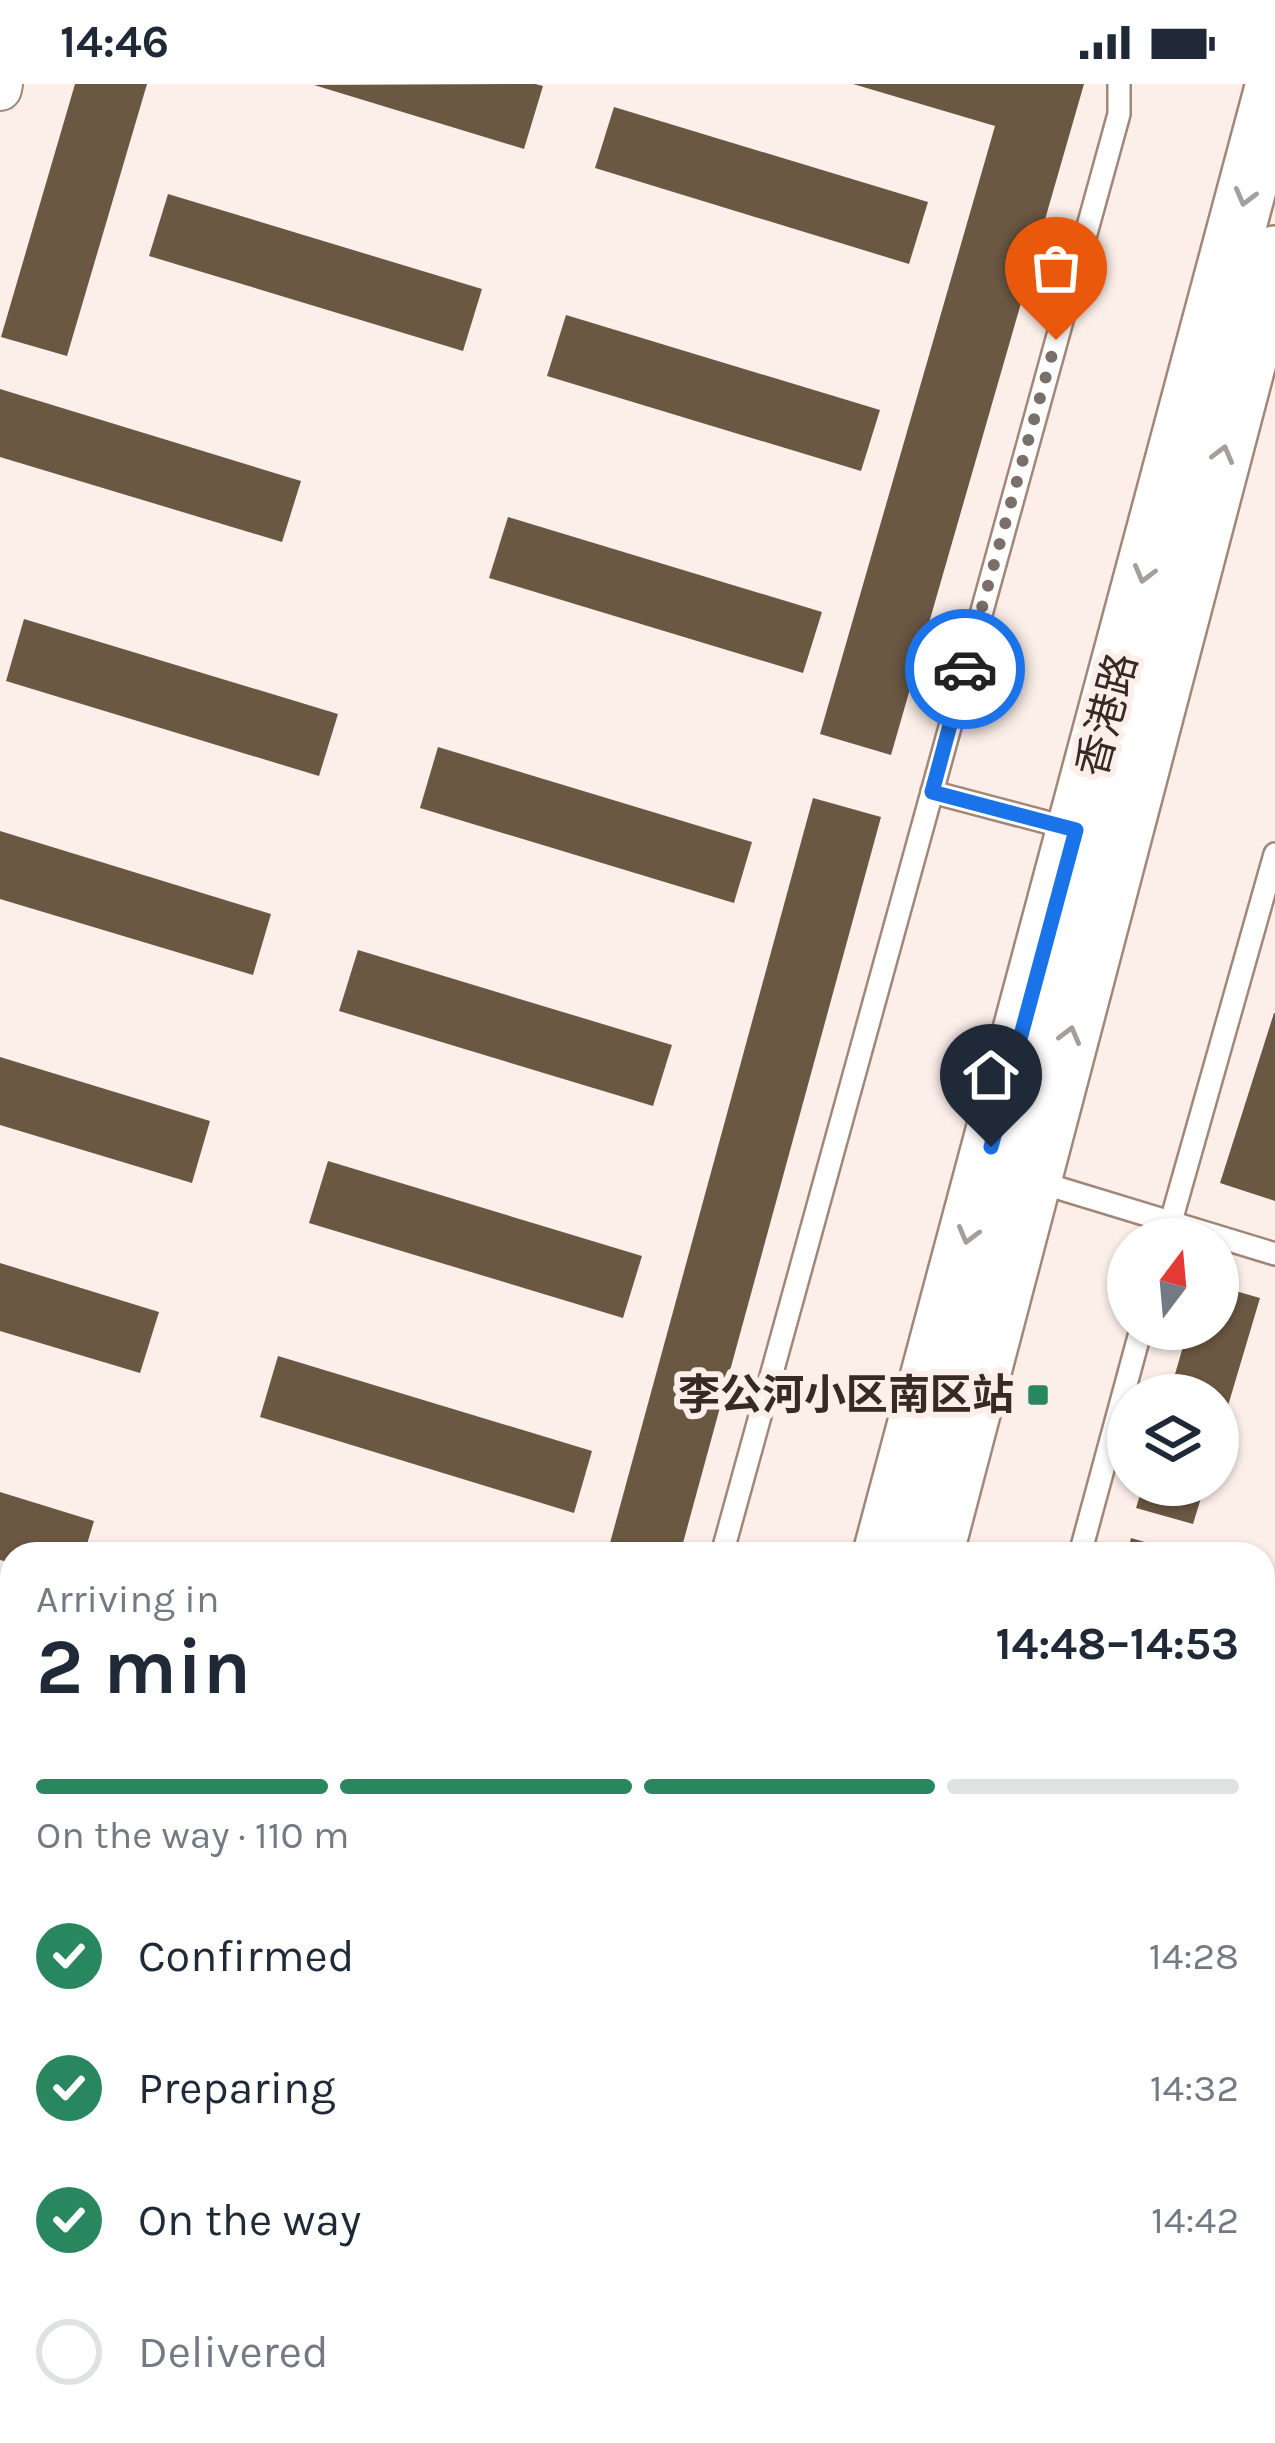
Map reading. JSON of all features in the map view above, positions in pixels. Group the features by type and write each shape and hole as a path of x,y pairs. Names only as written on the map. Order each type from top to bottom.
{"main road":[{"name":"香港路","path":"885,1542 1275,84"},
{"name":"香港路","path":"937,1542 1252,376 1275,254"}],"lane":[{"path":"725,1542 1112,137 1119,84"},
{"path":"932,792 1076,830"},
{"path":"1171,1218 1275,854"},
{"path":"1032,1180 1135,1218"},
{"path":"1239,1246 1275,1254"},
{"path":"1083,1542 1135,1350"}],"building":[{"path":"75,84 147,84 67,356 1,337"},
{"path":"853,84 1084,84 891,755 820,734 995,126"},
{"path":"314,85 543,86 524,149"},
{"path":"614,107 928,202 909,264 595,168"},
{"path":"168,194 482,289 463,351 149,256"},
{"path":"566,315 880,410 861,471 547,376"},
{"path":"0,389 301,481 282,542 0,457"},
{"path":"508,517 822,612 803,673 489,578"},
{"path":"24,619 338,714 319,776 6,681"},
{"path":"438,747 752,842 734,903 420,808"},
{"path":"813,798 881,817 683,1542 610,1542"},
{"path":"0,831 271,914 253,975 0,899"},
{"path":"358,950 672,1045 653,1106 339,1011"},
{"path":"1275,1013 1275,1201 1220,1183"},
{"path":"0,1057 210,1121 192,1183 0,1125"},
{"path":"328,1161 642,1256 623,1318 309,1223"},
{"path":"0,1263 159,1312 140,1373 0,1331"},
{"path":"1239,1292 1260,1298 1237,1374 1175,1374 1182,1350 1239,1350"},
{"path":"278,1356 592,1451 574,1513 260,1417"},
{"path":"0,1492 94,1521 88,1542 0,1542"},
{"path":"1137,1506 1199,1506 1193,1524"}],"way so far":[{"path":"965,669 1056,340"}],"place":[{"name":"李公河小区南区站","path":"1038,1395"}],"route":[{"path":"965,669 932,792 1076,830 991,1147"}]}
